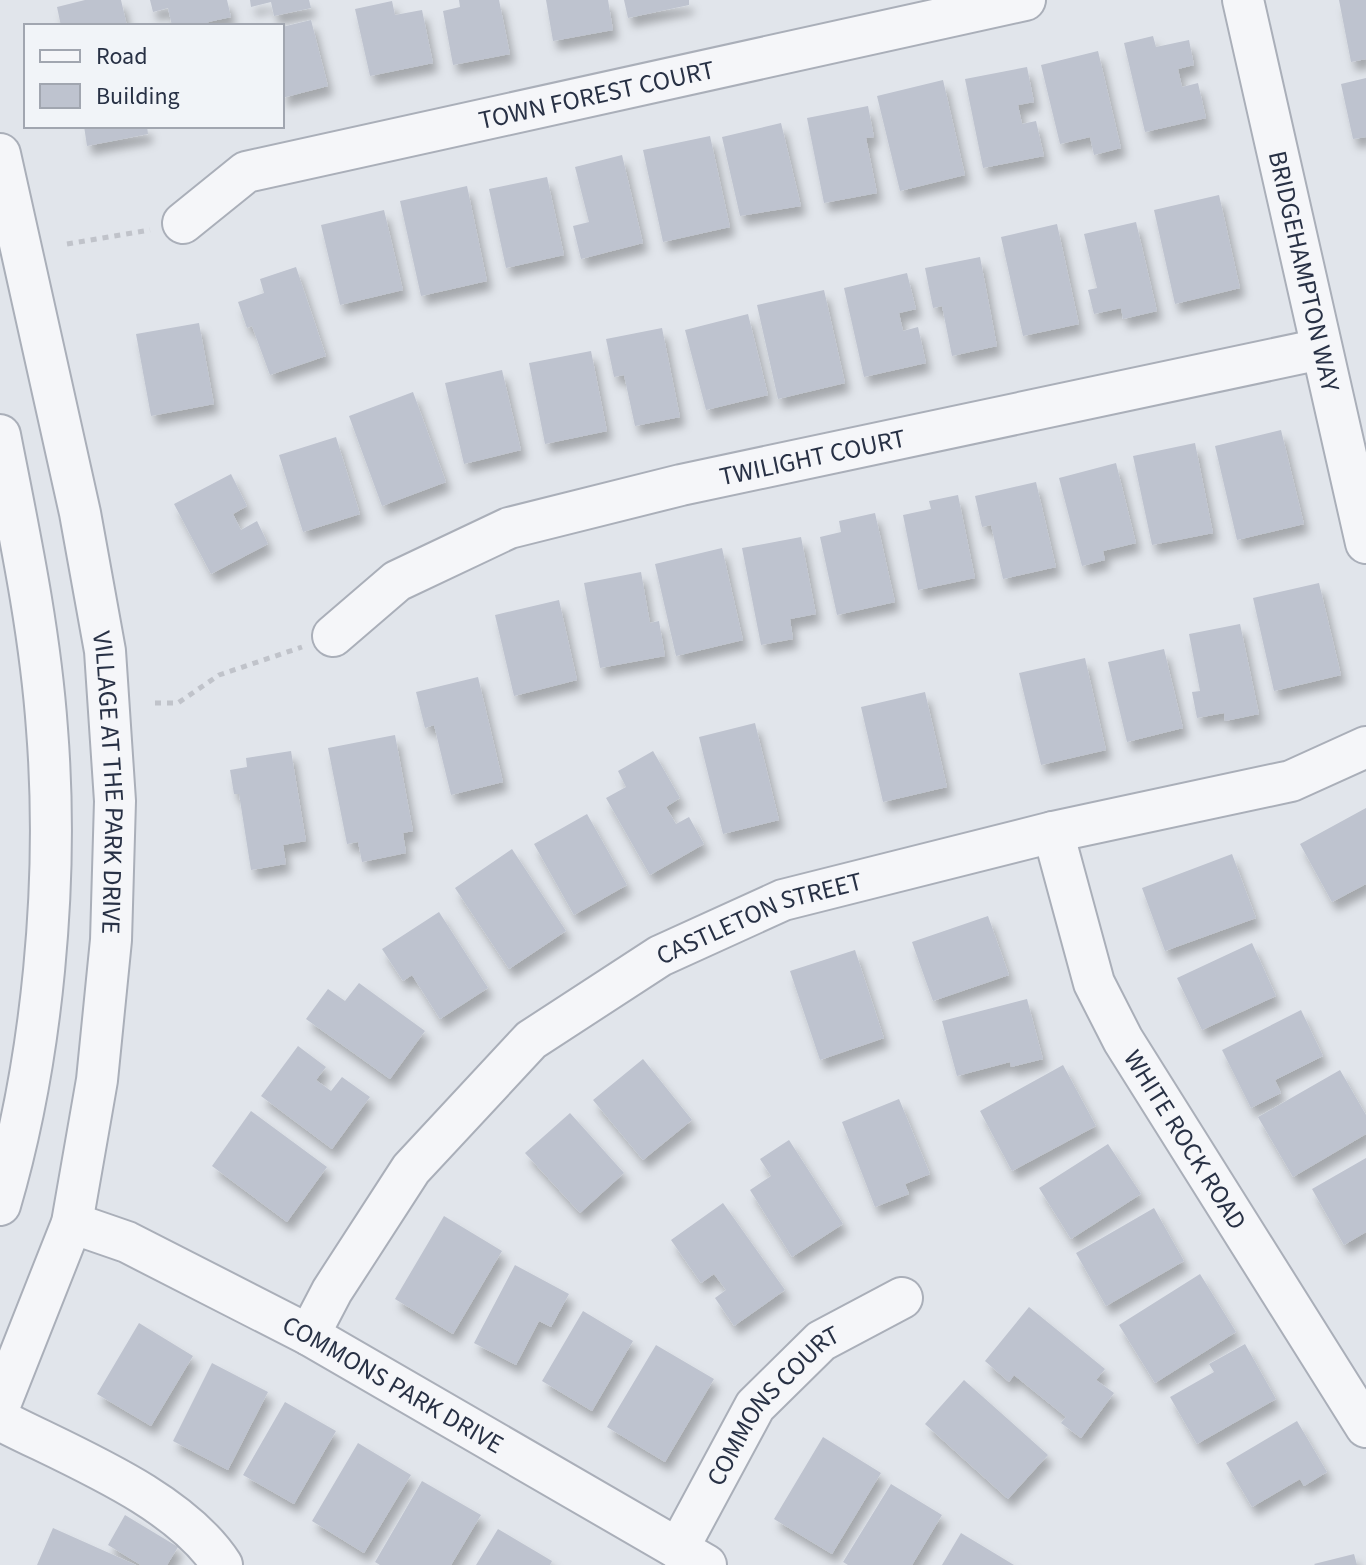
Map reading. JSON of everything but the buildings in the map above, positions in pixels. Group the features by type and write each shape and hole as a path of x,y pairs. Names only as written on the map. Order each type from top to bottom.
{"street":[{"name":"TOWN FOREST COURT","path":"183,223 246,172 1025,0"},
{"name":"BRIDGEHAMPTON WAY","path":"1243,0 1366,543"},
{"name":"VILLAGE AT THE PARK DRIVE","path":"0,154 86,543 105,651 114,786 111,940 97,1080 72,1223 0,1405"},
{"name":"TWILIGHT COURT","path":"333,636 397,581 509,528 681,485 1321,349"},
{"path":"0,435 27,571 47,729 51,906 34,1044 0,1205"},
{"name":"CASTLETON STREET","path":"309,1335 332,1291 411,1169 531,1040 660,956 783,900 1053,832 1291,781 1366,747"},
{"name":"WHITE ROCK ROAD","path":"1053,832 1094,983 1123,1040 1366,1427"},
{"name":"COMMONS PARK DRIVE","path":"72,1223 127,1242 309,1335 692,1557"},
{"name":"COMMONS COURT","path":"692,1557 755,1406 821,1341 902,1298"},
{"path":"0,1420 119,1482 174,1517 209,1545 222,1565"}],"path":[{"path":"67,244 183,223"},
{"path":"155,703 178,703 219,675 333,636"}]}
